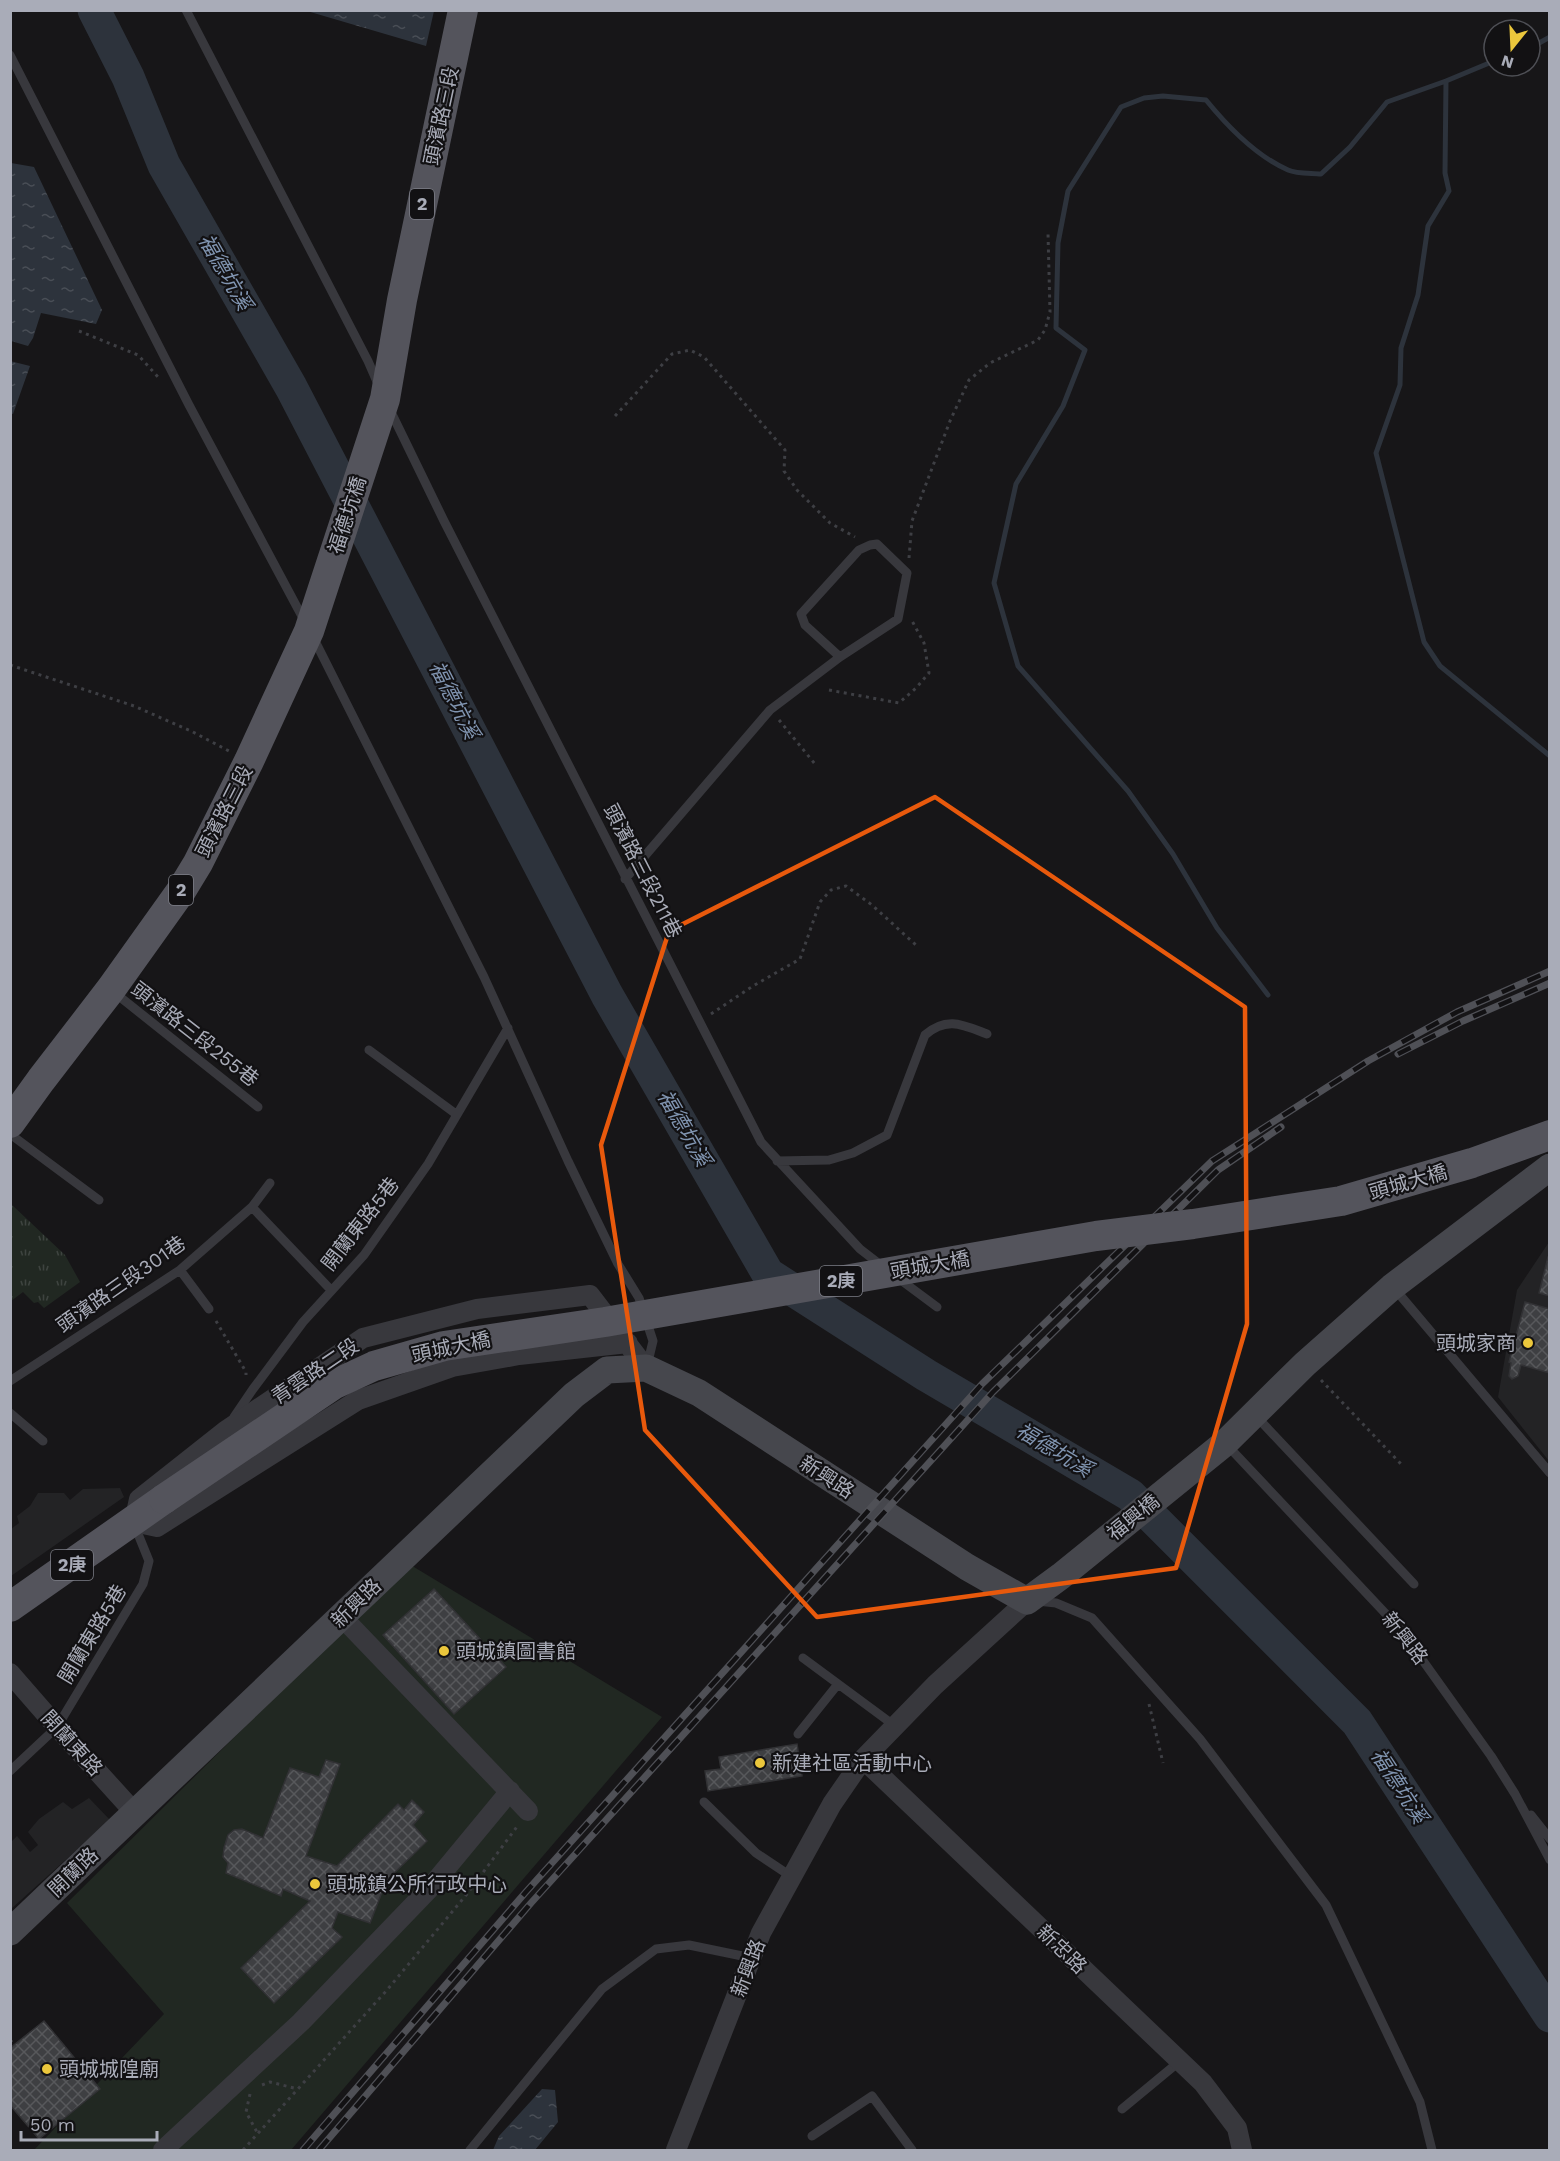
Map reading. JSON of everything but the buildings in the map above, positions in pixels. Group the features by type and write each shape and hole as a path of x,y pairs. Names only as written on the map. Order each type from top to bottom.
{"main road":[{"name":"頭濱路三段","path":"385,399 402,300 463,10"},
{"name":"福德坑橋","path":"309,631 385,399"},
{"name":"頭濱路三段","path":"10,1123 111,990 181,891 198,863 249,761 309,631"},
{"name":"頭城大橋","path":"134,1522 333,1385 374,1366 444,1346 605,1322 1096,1236 1193,1224 1341,1201 1472,1163 1550,1135"},
{"name":"2庚","path":"10,1607 134,1522"}],"street":[{"path":"1215,1450 1305,1364 1392,1287 1550,1167"},
{"name":"青雲路二段","path":"134,1522 139,1499 225,1431 363,1338 477,1309 590,1295 646,1368"},
{"path":"134,1522 157,1527 358,1400 452,1367 519,1355 628,1343"},
{"name":"新興路","path":"135,1813 574,1395 607,1370 646,1368 699,1393 967,1567 1027,1601 935,1685 863,1759 832,1804 761,1933 676,2151"},
{"name":"福興橋","path":"1027,1601 1215,1450"},
{"path":"342,1617 528,1811"},
{"name":"開蘭東路","path":"10,1673 135,1813"},
{"name":"新忠路","path":"863,1759 1203,2083 1237,2128 1242,2151"},
{"path":"163,2151 301,2022 421,1897 510,1791"},
{"name":"開蘭路","path":"10,1932 135,1813"}],"lane":[{"name":"頭濱路三段211巷","path":"186,10 363,351 444,521 761,1142 860,1250 937,1307"},
{"path":"10,54 434,876 618,1264 639,1298 653,1341 646,1368"},
{"path":"625,879 770,710 840,657 898,619 907,573 877,544 859,550 801,614 805,625 840,657"},
{"name":"頭濱路三段255巷","path":"111,990 258,1107"},
{"path":"777,1161 829,1160 853,1153 887,1135 925,1035 935,1026 958,1023 987,1034"},
{"name":"開蘭東路5巷","path":"225,1431 303,1322 364,1255 428,1164 508,1028"},
{"path":"369,1050 456,1114"},
{"path":"10,1134 99,1200"},
{"name":"頭濱路三段301巷","path":"10,1381 180,1270 252,1207 270,1183"},
{"path":"252,1207 331,1290"},
{"path":"180,1270 209,1309"},
{"path":"1392,1287 1550,1473"},
{"path":"10,1413 43,1441"},
{"path":"1254,1413 1414,1584"},
{"name":"新興路","path":"1215,1450 1401,1630 1491,1756 1515,1794 1550,1860"},
{"name":"開蘭東路5巷","path":"10,1771 57,1727 143,1584 150,1561 134,1522"},
{"path":"1027,1601 1056,1603 1092,1618 1200,1739 1326,1905 1420,2102 1432,2151"},
{"path":"803,1658 895,1726"},
{"path":"798,1734 838,1684"},
{"path":"1515,1794 1550,1839"},
{"path":"704,1802 756,1853 792,1876"},
{"path":"470,2151 602,1989 656,1949 689,1944 752,1958"},
{"path":"1122,2109 1180,2061"},
{"path":"812,2136 872,2097 912,2151"}],"path":[{"path":"907,573 912,521 950,421 969,380 990,363 1038,340 1046,330 1050,312 1048,233"},
{"path":"79,331 138,355 164,382"},
{"path":"615,416 672,354 690,350 704,357 785,450 784,471 797,490 830,523 870,545"},
{"path":"829,690 899,703 929,673 924,643 902,602"},
{"path":"10,665 134,706 191,731 249,761"},
{"path":"770,710 815,764"},
{"path":"699,1019 718,1010 753,986 800,959 820,902 831,891 846,886 872,905 917,946"},
{"path":"209,1309 246,1372 245,1380"},
{"path":"1305,1364 1401,1464"},
{"path":"1139,1671 1155,1722 1163,1763"},
{"path":"243,2151 387,1990 466,1894 528,1811"},
{"path":"10,2040 15,2044"},
{"path":"259,2086 270,2082 298,2090"},
{"path":"251,2091 246,2112 258,2134"}],"highlighted area":[{"path":"935,797 1245,1007 1247,1324 1176,1568 817,1617 645,1430 601,1145 669,931"}],"shaded area":[{"name":"頭城家商","path":"1549,1242 1549,1461 1498,1397 1517,1290"},
{"path":"120,1488 124,1497 11,1576 11,1529 19,1523 17,1516 30,1506 38,1493 64,1493 70,1500 83,1489"},
{"path":"89,1798 110,1820 11,1909 11,1842 17,1836 30,1852 38,1845 28,1832 39,1819 63,1802 72,1809"}],"green space":[{"path":"11,1204 65,1255 80,1282 44,1308 38,1302 34,1303 23,1292 11,1301"},
{"path":"409,1564 662,1717 291,2150 34,2150 164,2014 67,1903"}],"water":[{"path":"434,10 426,46 307,11"},
{"path":"11,163 34,167 102,310 96,324 41,313 28,346 11,341"},
{"path":"10,361 30,366 13,414 10,413"},
{"path":"542,2089 555,2090 558,2122 535,2150 493,2150 499,2136"}],"waterway":[{"name":"福德坑溪","path":"94,10 128,77 164,165 291,387 607,995 768,1274 926,1375 1130,1495 1357,1722 1550,2016"},
{"path":"1542,41 1550,37"},
{"path":"1482,66 1446,81 1445,173 1449,191 1428,226 1418,295 1401,348 1400,385 1376,453 1424,642 1440,666 1550,756"},
{"path":"1268,995 1217,928 1173,854 1128,791 1018,666 994,583 1016,484 1063,406 1085,350 1056,328 1058,243 1068,191 1121,107 1144,98 1163,96 1206,100 1233,130 1265,157 1292,171 1321,174 1350,147 1387,102 1446,81"}],"railway":[{"path":"303,2150 525,1893 982,1384 1212,1161 1368,1061 1457,1012 1550,971"},
{"path":"1398,1054 1463,1021 1550,983"},
{"path":"319,2150 531,1903 993,1392 1218,1170 1281,1127"}],"place":[{"name":"頭城家商","path":"1528,1343"},
{"name":"頭城鎮圖書館","path":"444,1651"},
{"name":"新建社區活動中心","path":"760,1763"},
{"name":"頭城鎮公所行政中心","path":"315,1884"},
{"name":"頭城城隍廟","path":"47,2069"}]}
